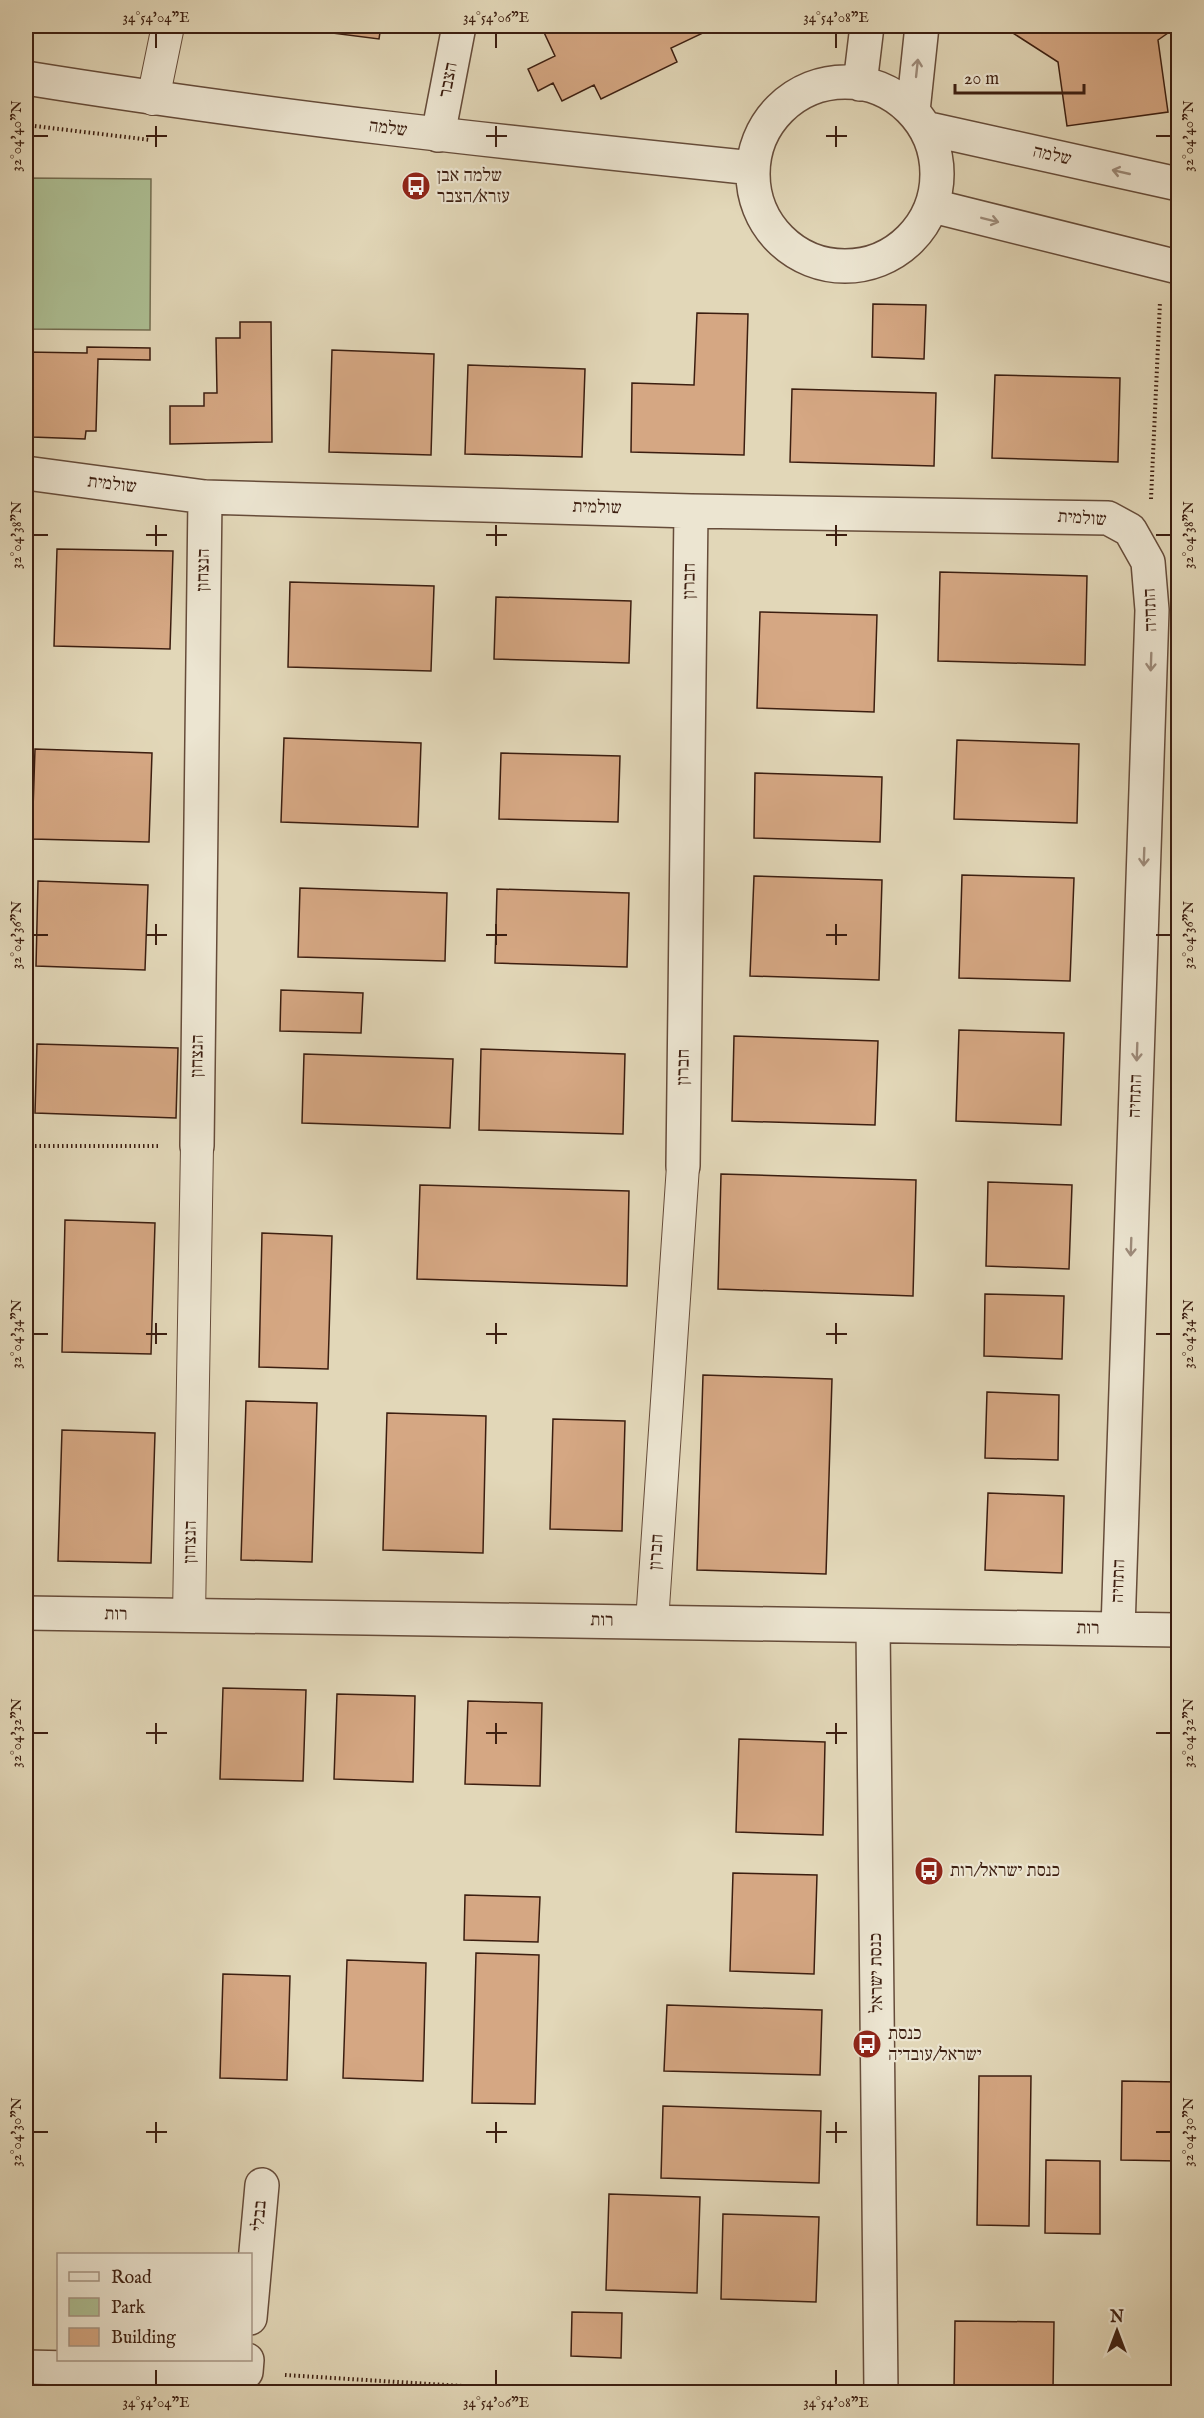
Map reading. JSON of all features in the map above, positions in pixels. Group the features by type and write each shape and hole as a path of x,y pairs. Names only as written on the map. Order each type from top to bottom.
{"street":[{"path":"153,99 168,26"},
{"name":"הצבר","path":"438,135 459,26"},
{"path":"860,84 867,26"},
{"path":"919,120 922,26"},
{"name":"שלמה","path":"26,78 153,99 438,135 753,168"},
{"path":"838,82 860,84 894,95 919,120 936,153 938,180 933,206 918,232 897,251 870,263 840,266 812,260 786,245 767,224 755,196 753,168 761,136 779,109 806,90 838,82"},
{"name":"שלמה","path":"919,120 1179,184"},
{"path":"933,206 1170,265"},
{"name":"שולמית","path":"26,473 205,497 691,511 1108,518 1130,530 1148,562"},
{"name":"הנצחון","path":"189,1616 205,497"},
{"name":"חברון","path":"652,1622 683,1166 691,511"},
{"name":"התחיה","path":"1118,1629 1152,610 1148,562"},
{"name":"רות","path":"26,1613 1179,1630"},
{"name":"כנסת ישראל","path":"873,1626 881,2392"},
{"name":"בבלי","path":"252,2296 262,2185"},
{"path":"26,2367 104,2381 246,2366"}],"path":[{"path":"1151,502 1170,265"},
{"path":"26,1146 197,1146"},
{"path":"246,2366 559,2392"}],"green space":[{"path":"26,178 151,179 150,330 26,329"}],"building":[{"path":"277,26 381,26 379,39"},
{"path":"381,26 402,26 402,29"},
{"path":"541,26 700,26 703,33 671,48 677,62 601,99 594,85 562,101 553,83 538,91 528,69 555,56"},
{"path":"1002,26 1178,26 1158,40 1168,112 1067,126 1058,62"},
{"path":"873,304 926,305 924,359 872,357"},
{"path":"697,313 748,314 744,455 631,452 632,383 694,385"},
{"path":"240,322 271,322 272,442 170,444 170,406 204,406 204,393 217,393 216,338 240,338"},
{"path":"87,347 150,348 150,360 98,359 96,431 86,431 85,439 32,437 32,415 26,414 26,352 87,353"},
{"path":"332,350 434,354 431,455 329,452"},
{"path":"468,365 585,369 582,457 465,454"},
{"path":"995,375 1120,378 1118,462 992,458"},
{"path":"792,389 936,393 934,466 790,462"},
{"path":"57,549 173,551 170,649 54,646"},
{"path":"940,572 1087,576 1085,665 938,661"},
{"path":"290,582 434,586 431,671 288,667"},
{"path":"496,597 631,601 629,663 494,659"},
{"path":"760,612 877,615 874,712 757,708"},
{"path":"284,738 421,743 418,827 281,822"},
{"path":"957,740 1079,744 1077,823 954,819"},
{"path":"35,749 152,753 149,842 32,839"},
{"path":"501,753 620,756 618,822 499,819"},
{"path":"755,773 882,777 880,842 754,838"},
{"path":"962,875 1074,878 1070,981 959,978"},
{"path":"754,876 882,880 879,980 750,976"},
{"path":"38,881 148,885 145,970 36,966"},
{"path":"300,888 447,893 445,961 298,957"},
{"path":"497,889 629,893 627,967 495,963"},
{"path":"281,990 363,993 361,1033 280,1031"},
{"path":"959,1030 1064,1033 1061,1125 956,1121"},
{"path":"734,1036 878,1041 875,1125 732,1121"},
{"path":"37,1044 178,1048 176,1118 35,1113"},
{"path":"481,1049 625,1054 623,1134 479,1130"},
{"path":"304,1054 453,1059 450,1128 302,1123"},
{"path":"721,1174 916,1180 913,1296 718,1289"},
{"path":"988,1182 1072,1185 1069,1269 986,1266"},
{"path":"420,1185 629,1191 627,1286 417,1279"},
{"path":"65,1220 155,1223 151,1354 62,1352"},
{"path":"262,1233 332,1236 328,1369 259,1367"},
{"path":"985,1294 1064,1296 1062,1359 984,1356"},
{"path":"703,1375 832,1379 826,1574 697,1570"},
{"path":"987,1392 1059,1395 1058,1460 985,1458"},
{"path":"246,1401 317,1403 312,1562 241,1560"},
{"path":"387,1413 486,1416 483,1553 383,1550"},
{"path":"553,1419 625,1421 622,1531 550,1529"},
{"path":"62,1430 155,1433 151,1563 58,1561"},
{"path":"988,1493 1064,1496 1062,1573 985,1570"},
{"path":"223,1688 306,1690 303,1781 220,1779"},
{"path":"337,1694 415,1696 413,1782 334,1779"},
{"path":"468,1701 542,1703 540,1786 465,1784"},
{"path":"739,1739 825,1742 823,1835 736,1832"},
{"path":"733,1873 817,1875 814,1974 730,1971"},
{"path":"465,1895 540,1897 538,1942 464,1940"},
{"path":"476,1953 539,1955 535,2104 472,2103"},
{"path":"347,1960 426,1963 423,2081 343,2078"},
{"path":"223,1974 290,1976 287,2080 220,2078"},
{"path":"667,2005 822,2010 820,2075 664,2071"},
{"path":"979,2076 1031,2076 1029,2226 977,2225"},
{"path":"1122,2081 1178,2082 1178,2161 1121,2160"},
{"path":"663,2106 821,2111 819,2183 661,2178"},
{"path":"1046,2160 1100,2161 1100,2234 1045,2233"},
{"path":"609,2194 700,2197 697,2293 606,2290"},
{"path":"723,2214 819,2217 816,2302 721,2299"},
{"path":"1178,2272 1178,2392 1177,2392"},
{"path":"572,2312 622,2313 621,2358 571,2356"},
{"path":"955,2321 1054,2322 1053,2390 954,2389"}],"place":[{"name":"שלמה אבן עזרא/הצבר","path":"416,186"},
{"name":"כנסת ישראל/רות","path":"929,1871"},
{"name":"כנסת ישראל/עובדיה","path":"867,2044"}]}
